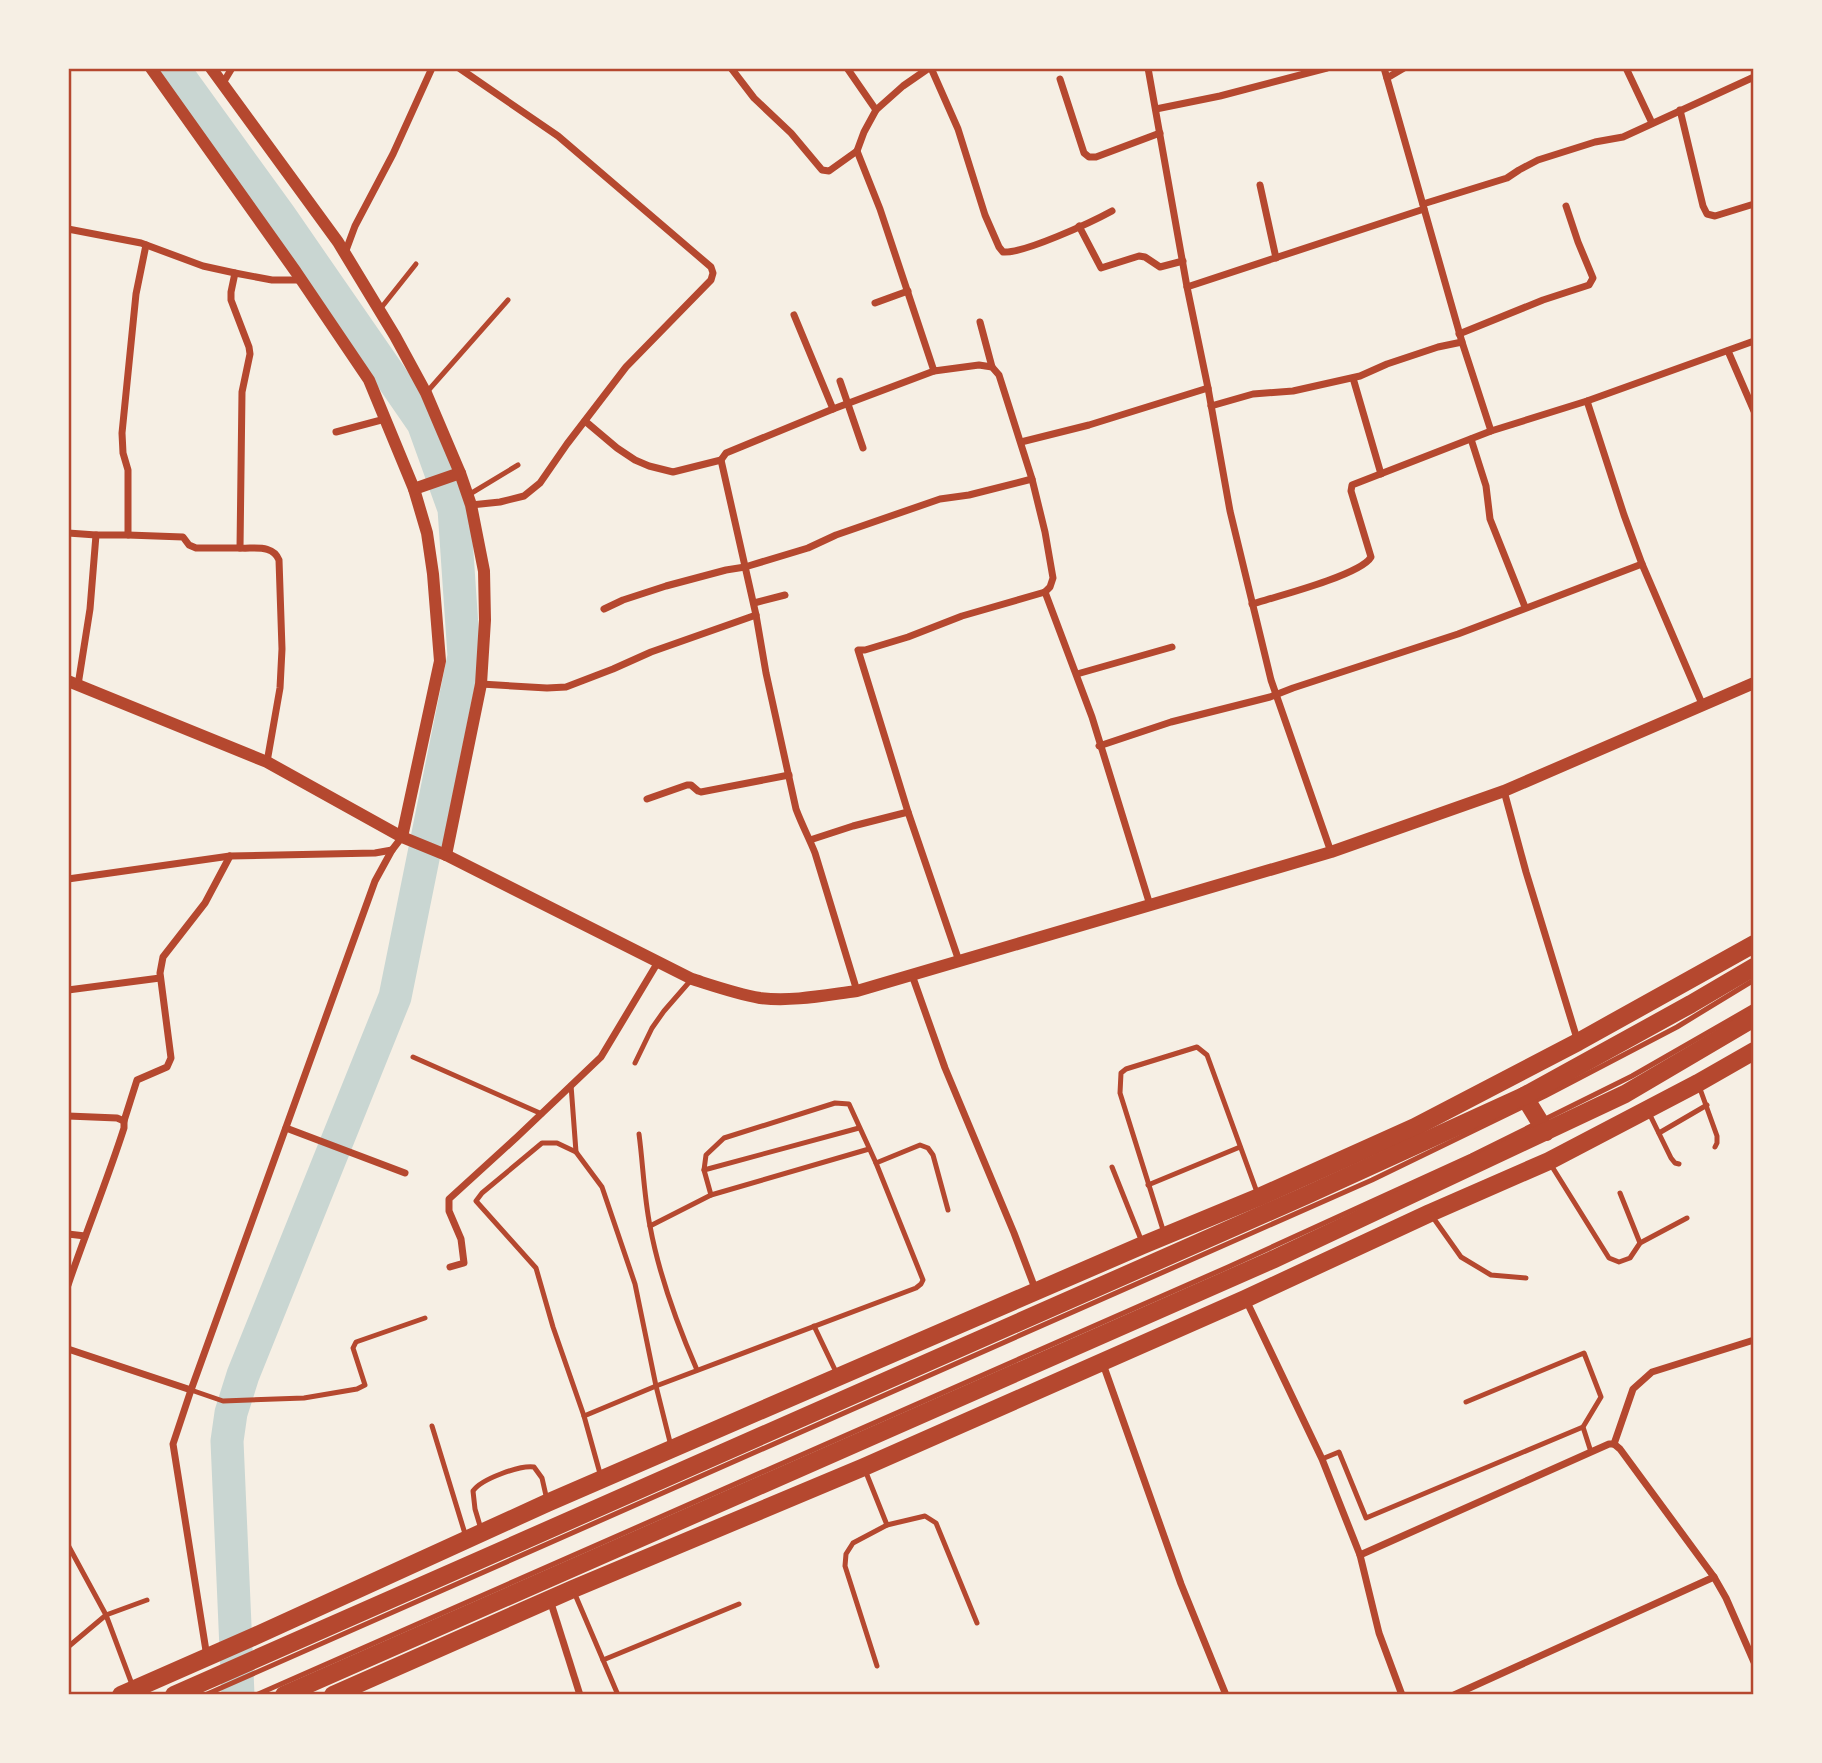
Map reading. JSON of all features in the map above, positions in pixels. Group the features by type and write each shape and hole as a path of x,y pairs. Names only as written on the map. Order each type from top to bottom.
{"main road":[{"path":"127,1692 547,1503 1259,1197 1415,1127 1578,1042 1754,944"},
{"path":"1691,1004 1717,965"},
{"path":"174,1695 1307,1195 1527,1101 1754,967"},
{"path":"284,1695 1272,1260 1543,1127 1625,1094 1754,1018"},
{"path":"333,1695 1245,1300 1430,1213 1549,1161 1754,1051"},
{"path":"1527,1101 1543,1127"},
{"path":"703,1436 711,1457"},
{"path":"352,1686 362,1660"}],"street":[{"path":"151,68 302,280 369,380 417,488 433,574 440,662 402,837 375,881 173,1444 213,1654"},
{"path":"211,68 345,253 426,393 456,475 469,500 484,571 485,620 481,684 442,854"},
{"path":"223,83 232,68"},
{"path":"345,253 355,226 393,154 432,68"},
{"path":"459,68 558,136 711,267 713,273 711,280 626,368 540,483 524,496 500,502 469,500"},
{"path":"731,68 754,98 791,133 822,170 829,170 857,151 876,110 903,86 930,68 958,129 985,215 1003,252 1017,250 1112,211"},
{"path":"847,68 876,110"},
{"path":"1149,68 1186,287 1208,388 1230,511 1271,680 1331,852"},
{"path":"1156,109 1220,96 1327,68"},
{"path":"1384,68 1461,338 1491,431"},
{"path":"1387,78 1404,68"},
{"path":"1626,68 1652,123"},
{"path":"1186,287 1507,178 1538,160 1595,142 1623,137 1754,77"},
{"path":"1060,79 1084,153 1089,157 1096,157 1160,133"},
{"path":"1680,110 1707,214 1715,216 1754,204"},
{"path":"857,151 880,209 934,372"},
{"path":"1260,186 1276,258"},
{"path":"1211,406 1253,394 1293,391 1353,378 1461,338 1592,282 1593,278 1566,206"},
{"path":"1079,226 1101,268 1139,256 1160,267 1183,261"},
{"path":"68,229 146,245 204,266 235,273 272,280 302,280"},
{"path":"128,535 128,470 123,453 122,433 136,294 146,245"},
{"path":"235,273 231,300 250,354 242,392 240,548"},
{"path":"875,303 908,291"},
{"path":"794,315 833,410"},
{"path":"959,961 908,812 858,650 908,637 962,616 1045,592 1050,587 1053,578 1032,479 999,374 992,367 980,322"},
{"path":"1252,604 1340,576 1368,563 1371,557 1350,488 1352,485 1491,431 1587,401 1754,341"},
{"path":"1728,351 1754,411"},
{"path":"584,421 617,449 635,460 673,472 721,460 726,453 934,372 979,365 992,367"},
{"path":"1353,378 1381,474"},
{"path":"840,381 863,449"},
{"path":"1021,442 1089,425 1208,388"},
{"path":"1587,401 1623,515 1642,565 1703,706"},
{"path":"336,432 385,419"},
{"path":"1471,439 1486,486 1490,519 1525,607"},
{"path":"721,460 754,603 766,673 796,809 810,841 857,990"},
{"path":"417,488 456,475"},
{"path":"604,609 666,586 808,548 836,535 940,499 969,495 1032,479"},
{"path":"68,534 183,537 189,545 196,548 270,549 276,553 279,560 282,649 280,688 267,762"},
{"path":"96,535 90,609 73,683 267,762 402,837 442,854 692,979 761,998 806,998 857,990 1331,852 1504,791 1754,683"},
{"path":"1099,746 1171,722 1277,695 1458,634 1642,565"},
{"path":"1045,592 1077,674 1150,905"},
{"path":"754,603 785,595"},
{"path":"481,684 566,687 651,652 756,615"},
{"path":"1077,674 1172,647"},
{"path":"647,799 687,785 701,792 789,775"},
{"path":"1504,791 1578,1042"},
{"path":"810,841 853,826 908,812"},
{"path":"68,879 230,856 375,853 392,850"},
{"path":"68,1285 102,1196 137,1080 167,1067 171,1058 160,978 163,957 205,902 230,856"},
{"path":"450,1267 464,1263 461,1239 449,1212 449,1199 601,1057 658,962"},
{"path":"912,975 945,1068 1036,1292"},
{"path":"68,990 160,978"},
{"path":"68,1116 117,1118 124,1121"},
{"path":"286,1128 404,1173"},
{"path":"68,1234 85,1236"},
{"path":"1245,1300 1322,1459 1360,1555 1379,1633 1402,1695"},
{"path":"1614,1444 1633,1389 1651,1372 1754,1340"},
{"path":"68,1349 191,1390"},
{"path":"1102,1363 1181,1584 1226,1695"},
{"path":"1360,1555 1614,1444 1714,1577 1754,1662"},
{"path":"1454,1695 1714,1577"},
{"path":"550,1600 580,1695"}],"lane":[{"path":"379,310 416,264"},
{"path":"426,393 508,300"},
{"path":"469,500 518,465"},
{"path":"635,1063 652,1028 692,979"},
{"path":"205,1695 1359,1186 1677,1027 1754,980"},
{"path":"256,1695 1216,1273 1471,1156 1543,1127 1754,1006"},
{"path":"1165,1236 1120,1093 1119,1079 1126,1069 1197,1047 1202,1050 1207,1055 1259,1197"},
{"path":"413,1057 542,1114"},
{"path":"1698,1083 1717,1136 1715,1147"},
{"path":"571,1086 576,1152"},
{"path":"584,1416 921,1284 922,1277 849,1104 835,1103 724,1138 706,1155 704,1170 711,1195"},
{"path":"1659,1133 1707,1105"},
{"path":"1647,1110 1671,1158 1679,1164"},
{"path":"704,1170 859,1128"},
{"path":"639,1134 650,1226 664,1282 697,1370"},
{"path":"602,1480 536,1268 476,1201 542,1143 557,1143 576,1152 602,1187 635,1283 672,1449"},
{"path":"876,1163 920,1145 928,1148 933,1155 947,1210"},
{"path":"1148,1185 1240,1147"},
{"path":"650,1226 711,1195 869,1149"},
{"path":"1549,1161 1609,1258 1619,1262 1630,1258 1640,1243 1687,1218"},
{"path":"1112,1167 1143,1245"},
{"path":"1620,1193 1640,1243"},
{"path":"1430,1213 1461,1257 1491,1275 1526,1278"},
{"path":"191,1390 223,1401 304,1398 362,1388 365,1384 353,1348 356,1342 425,1318"},
{"path":"814,1326 838,1377"},
{"path":"1322,1459 1339,1451 1366,1518 1583,1427 1601,1397 1584,1353 1466,1402"},
{"path":"432,1426 475,1537"},
{"path":"1583,1427 1591,1452"},
{"path":"475,1537 473,1491 478,1484 526,1466 534,1467 542,1478 547,1503"},
{"path":"864,1467 887,1525"},
{"path":"877,1666 845,1566 846,1554 853,1543 887,1525 925,1516 936,1523 977,1623"},
{"path":"68,1545 106,1615 127,1692"},
{"path":"573,1589 618,1695"},
{"path":"68,1647 106,1615 147,1600"},
{"path":"603,1660 739,1604"}],"waterway":[{"path":"173,68 280,216 423,423 454,509 464,656 395,997 243,1375 231,1413 227,1441 238,1695"}]}
